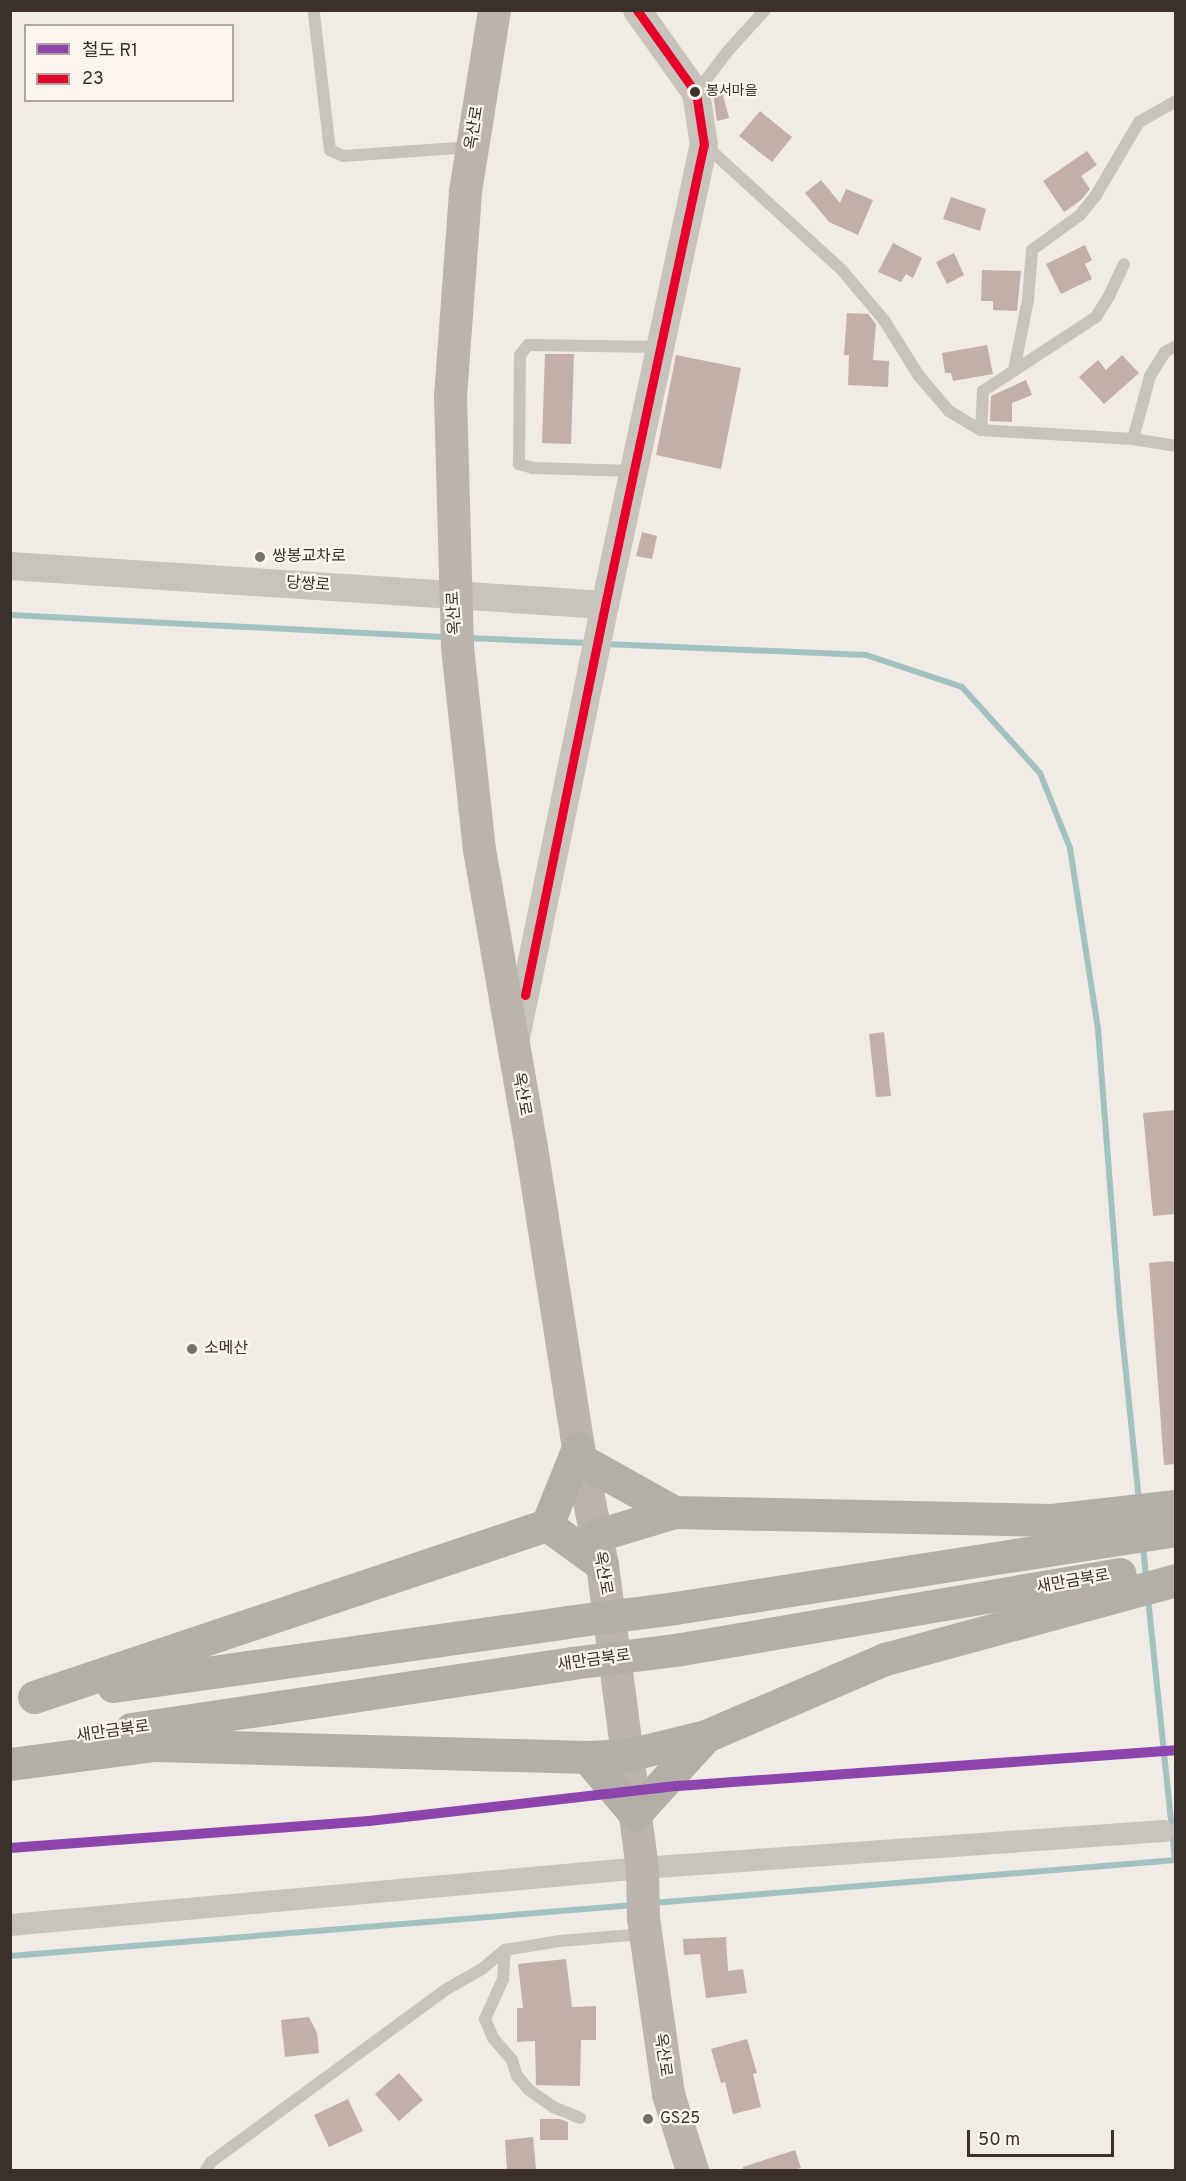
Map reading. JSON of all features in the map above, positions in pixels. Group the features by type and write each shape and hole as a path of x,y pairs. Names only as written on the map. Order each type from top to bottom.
{"highway":[{"path":"547,1525 579,1454 675,1512"},
{"path":"22,1699 675,1608 1113,1526 1176,1506"},
{"path":"22,1699 547,1525 598,1550 675,1512 1051,1520 1176,1530"},
{"name":"새만금북로","path":"10,1747 1122,1584 1176,1567"},
{"path":"10,1764 155,1745 587,1757 628,1755 706,1736 885,1659 1122,1584 1176,1580"},
{"path":"587,1757 634,1814 706,1736"}],"main road":[{"name":"옥산로","path":"494,10 465,192 450,396 454,604 457,646 479,849 579,1454 598,1550 628,1755 643,1873 644,1926 668,2094 692,2170"}],"street":[{"path":"514,1052 633,471 704,145 696,93 637,10"},
{"name":"당쌍로","path":"10,566 454,604 605,605"},
{"path":"10,1924 1164,1831"}],"lane":[{"path":"696,93 727,52 765,10"},
{"path":"314,14 330,150 343,156 472,147"},
{"path":"1014,370 1028,300 1032,250 1080,215 1096,195 1139,122 1176,101"},
{"path":"704,145 841,269 884,320 920,376 949,411 981,430 1133,439 1176,446"},
{"path":"981,430 983,391 1096,317 1124,264"},
{"path":"633,471 533,468 519,464 519,355 528,345 659,347"},
{"path":"1133,439 1150,376 1165,352 1176,346"},
{"path":"206,2170 211,2162 285,2110 445,1990 490,1963 505,1950 644,1926"},
{"path":"505,1950 503,1979 485,2019 493,2038 512,2060 517,2076 529,2090 553,2107 580,2118"}],"building":[{"path":"722,91 729,118 717,121 713,93"},
{"path":"760,111 792,137 772,162 739,136"},
{"path":"1087,151 1097,165 1081,176 1090,189 1081,200 1064,212 1043,181"},
{"path":"821,180 840,203 846,189 873,200 858,235 829,222 805,193"},
{"path":"951,197 986,209 980,231 943,219"},
{"path":"893,243 922,258 913,278 906,274 901,282 878,272"},
{"path":"1085,245 1092,260 1085,264 1092,279 1061,294 1046,264"},
{"path":"954,253 964,275 947,284 936,262"},
{"path":"982,270 1021,271 1017,311 993,310 993,301 981,301"},
{"path":"847,313 868,314 876,324 873,360 889,361 888,387 848,385 849,355 844,355"},
{"path":"987,345 993,374 953,381 951,373 945,373 942,353"},
{"path":"545,354 574,354 571,444 542,443"},
{"path":"676,355 741,368 721,469 656,455"},
{"path":"1122,355 1139,373 1104,404 1079,377 1098,360 1106,370"},
{"path":"1026,380 1032,395 1012,403 1012,422 990,421 991,396"},
{"path":"642,532 657,536 652,559 636,556"},
{"path":"884,1032 891,1096 876,1097 869,1034"},
{"path":"1176,1110 1176,1214 1153,1216 1143,1113"},
{"path":"1176,1262 1176,1464 1164,1465 1149,1263"},
{"path":"726,1937 728,1971 743,1969 747,1993 706,1998 700,1954 684,1955 683,1939"},
{"path":"566,1959 572,2007 596,2006 596,2040 581,2040 580,2086 536,2085 535,2041 517,2042 517,2008 523,2008 518,1964"},
{"path":"309,2017 317,2033 319,2053 285,2057 281,2020"},
{"path":"747,2039 757,2073 753,2074 761,2107 733,2114 725,2082 721,2083 711,2049"},
{"path":"399,2073 423,2100 399,2121 375,2094"},
{"path":"348,2099 363,2131 329,2147 314,2115"},
{"path":"540,2119 560,2119 568,2122 568,2140 540,2140"},
{"path":"533,2137 536,2169 507,2170 505,2140"},
{"path":"795,2150 801,2168 743,2170 743,2167"}],"waterway":[{"path":"10,615 447,637"},
{"path":"467,638 588,643"},
{"path":"604,644 866,655 962,687 1040,773 1070,848 1098,1029 1119,1304 1139,1501"},
{"path":"1143,1544 1146,1579"},
{"path":"1148,1598 1175,1860"},
{"path":"653,1903 1176,1860"},
{"path":"10,1956 634,1905"}],"rail line":[{"name":"R1","path":"10,1848 369,1821 678,1786 1176,1750"}],"transit line":[{"name":"23","path":"525,995 605,605 704,145 696,93 637,10"}],"place":[{"name":"봉서마을","path":"695,92"},
{"name":"쌍봉교차로","path":"260,557"},
{"name":"소메산","path":"192,1349"},
{"name":"GS25","path":"648,2119"}]}
